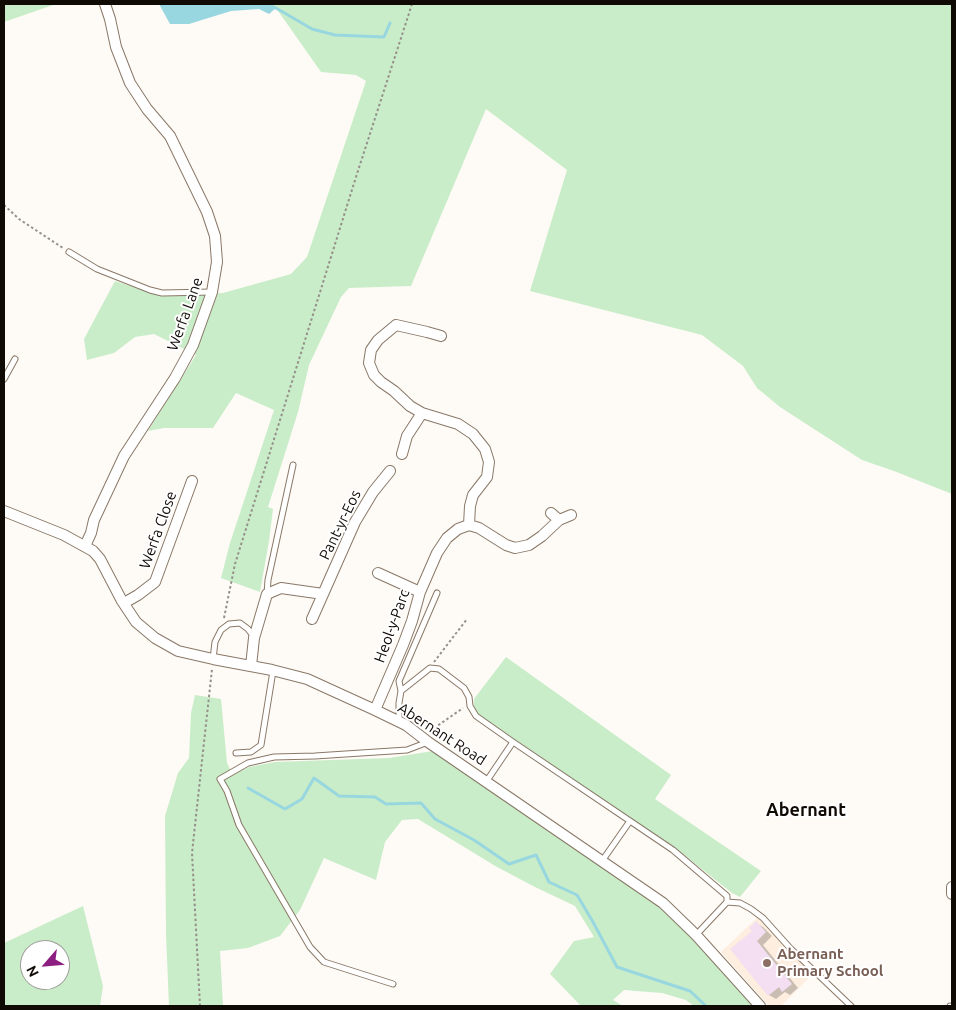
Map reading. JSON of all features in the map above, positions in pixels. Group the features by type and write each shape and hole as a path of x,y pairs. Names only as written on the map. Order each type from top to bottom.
{"street":[{"name":"Werfa Lane","path":"85,546 94,520 124,456 175,378 193,345 212,292 217,262 215,236 208,212 170,136 147,110 130,83 116,47 105,4"},
{"path":"441,336 396,325 378,340 371,350 369,363 374,375 410,406 422,413 458,424 473,434 485,449 490,462 487,477 473,495 470,506 469,525 480,528 506,545 516,548 529,545 542,536 555,517 571,515"},
{"path":"402,454 407,436 422,413"},
{"name":"Pant-yr-Eos","path":"312,619 355,522 372,492 390,472"},
{"name":"Werfa Close","path":"124,603 155,582 192,482"},
{"name":"Abernant Road","path":"4,511 64,535 93,551 136,622 155,638 178,651 274,670 307,679 406,725 663,903 696,935 760,1006"},
{"name":"Heol-y-Parc","path":"375,710 404,645 420,592 437,553 447,538 458,529 469,525"},
{"path":"378,573 420,592"},
{"path":"251,666 254,638 267,594 281,588 323,594"},
{"path":"952,887 952,894"}],"lane":[{"path":"69,252 98,269 150,290 162,293 212,292"},
{"path":"4,379 15,359"},
{"path":"267,594 268,580 293,465"},
{"path":"400,722 399,703 401,691 399,681 437,593"},
{"path":"213,659 215,642 221,630 229,624 240,623 248,629 254,638"},
{"path":"401,691 430,668 438,669 464,688 469,697 470,706 476,716 673,850 727,896 727,902 696,935"},
{"path":"236,753 251,752 261,746 274,670"},
{"path":"393,984 324,962 310,947 239,825 227,791 220,778 248,763 274,757 407,750 428,742"},
{"path":"486,782 513,742"},
{"path":"602,861 630,821"},
{"path":"727,902 740,903 763,918 790,948 851,1006"}],"path":[{"path":"221,630 238,555 412,4"},
{"path":"4,205 19,219 69,252"},
{"path":"430,668 468,619"},
{"path":"200,1006 192,853 213,659"},
{"path":"428,742 430,732 463,708 470,706"}],"shaded area":[{"name":"Abernant Primary School","path":"758,917 813,974 781,1006 769,1006 721,952"}],"green space":[{"path":"4,4 56,4 4,22"},
{"path":"269,4 952,4 952,494 862,460 780,407 757,388 743,366 702,335 530,291 567,170 486,109 411,286 349,288 341,297 309,365 298,412 268,507 273,509 260,592 221,578 230,543 274,410 236,393 213,428 164,428 148,431 196,355 154,334 135,337 114,353 87,360 84,339 115,281 161,296 223,293 291,274 307,257 366,81 356,75 321,72 276,8"},
{"path":"506,657 671,775 655,799 761,871 740,897 732,893 674,847 478,715 474,707 474,699"},
{"path":"195,695 221,699 227,763 233,775 249,767 275,762 389,758 433,751 659,907 678,923 753,1006 694,1006 686,1000 662,993 624,990 613,1000 623,1006 581,1006 550,974 574,941 594,937 575,906 497,867 418,819 402,820 385,842 376,880 324,858 300,910 280,936 248,948 220,951 223,1006 169,1006 165,816 178,773 189,758 191,713"},
{"path":"83,906 103,986 100,1006 4,1006 4,943"}],"water":[{"path":"159,4 269,4 276,8 269,14 259,9 231,11 189,24 170,24"}],"building":[{"path":"756,921 766,932 757,941 792,984 782,992 779,987 768,996 730,949 752,931 749,928"}],"waterway":[{"path":"266,4 312,29 335,35 384,37 390,23"},
{"path":"248,788 285,809 302,799 314,778 339,796 375,797 386,804 421,803 435,819 474,840 509,864 536,855 549,882 577,895 617,967 690,991 706,1006"}],"place":[{"name":"Abernant Primary School","path":"767,963"}],"district":[{"name":"Abernant","path":"806,810"}]}
